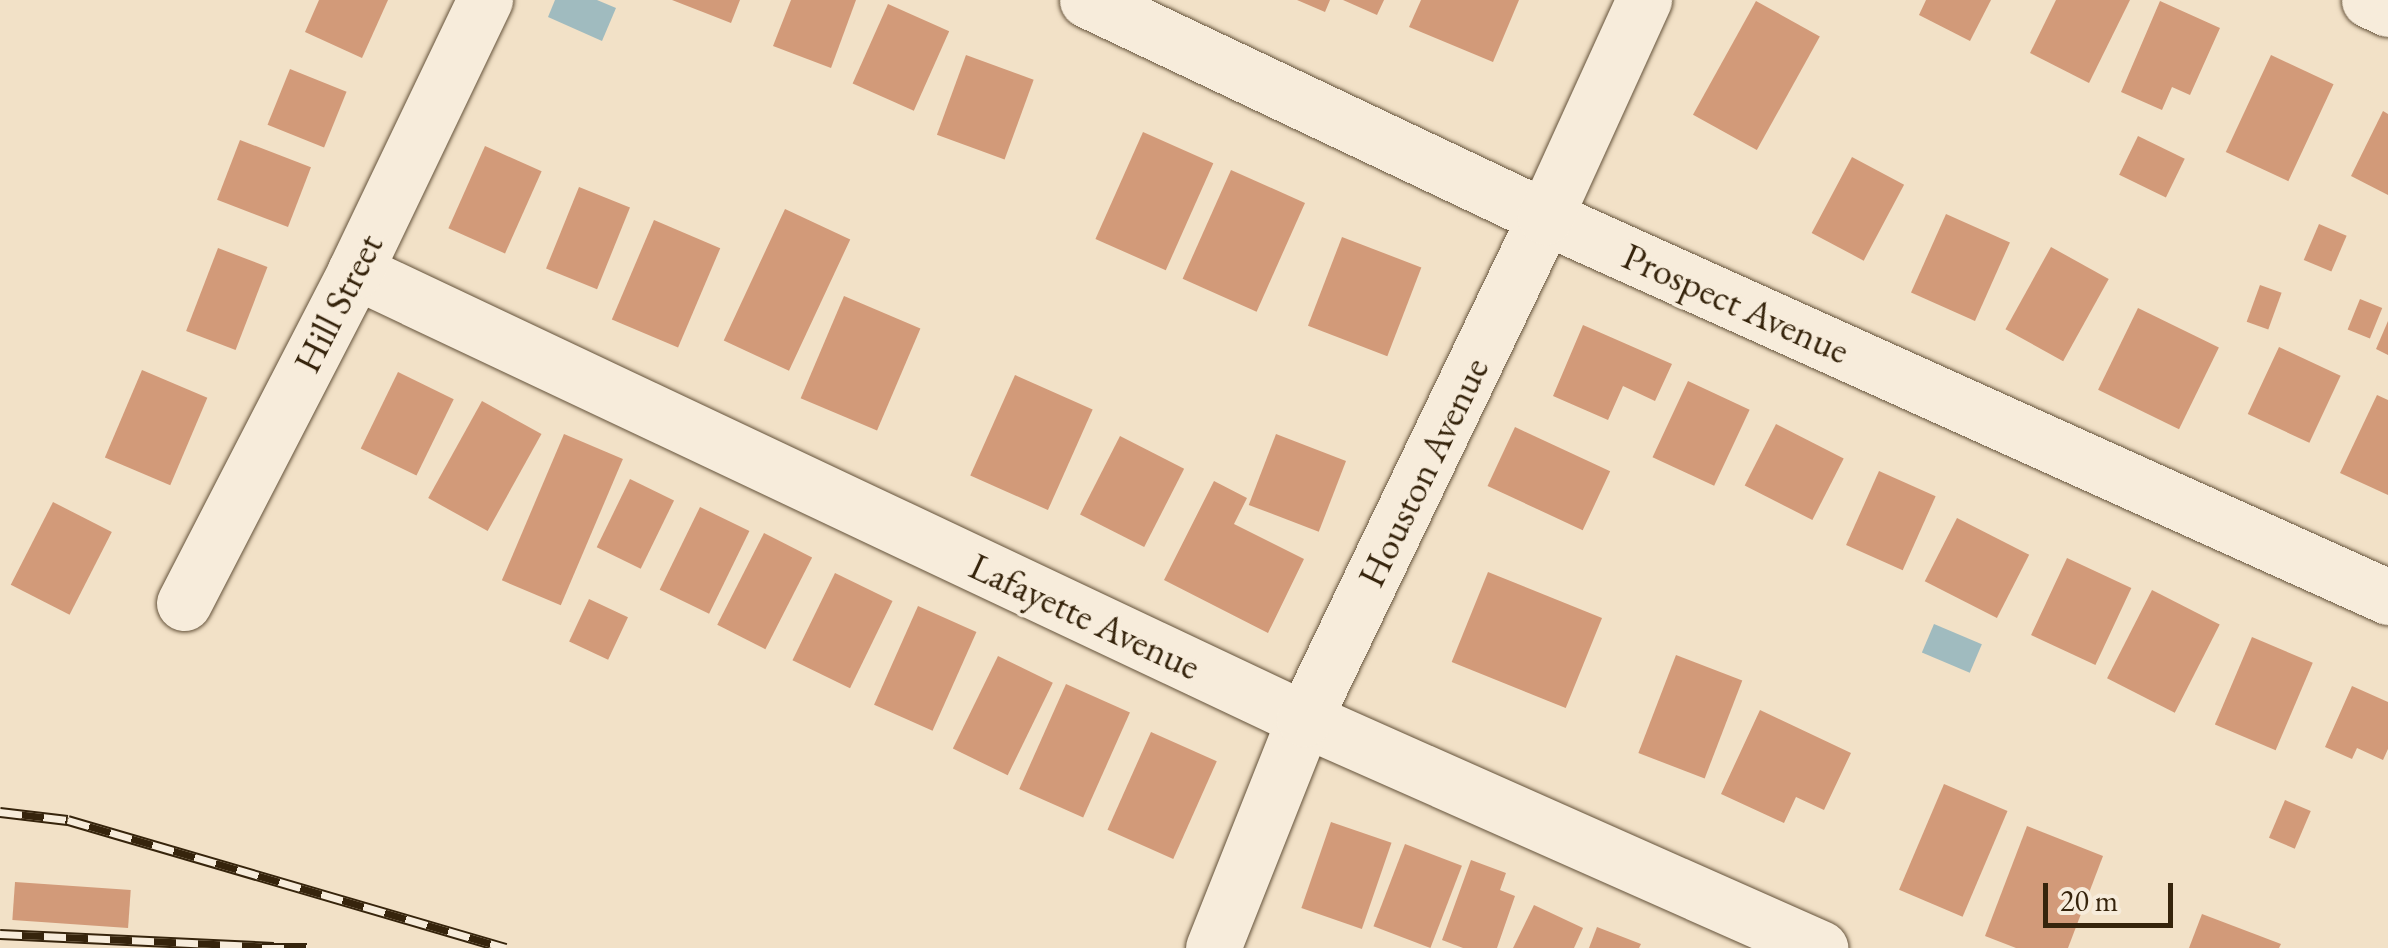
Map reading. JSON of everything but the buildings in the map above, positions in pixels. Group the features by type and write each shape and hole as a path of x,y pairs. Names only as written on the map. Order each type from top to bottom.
{"street":[{"name":"Hill Street","path":"184,603 355,272 485,0"},
{"name":"Prospect Avenue","path":"1087,0 1546,217 2388,597"},
{"name":"Houston Avenue","path":"1213,948 1304,719 1546,217 1644,0"},
{"path":"2369,0 2388,9"},
{"name":"Lafayette Avenue","path":"355,272 1304,719 1820,948"}],"water":[{"path":"555,0 597,0 616,8 602,41 548,17"},
{"path":"1934,624 1982,644 1970,673 1922,653"}],"railway":[{"path":"0,812 68,820 506,948"},
{"path":"0,934 274,947"},
{"path":"262,948 307,948"}]}
